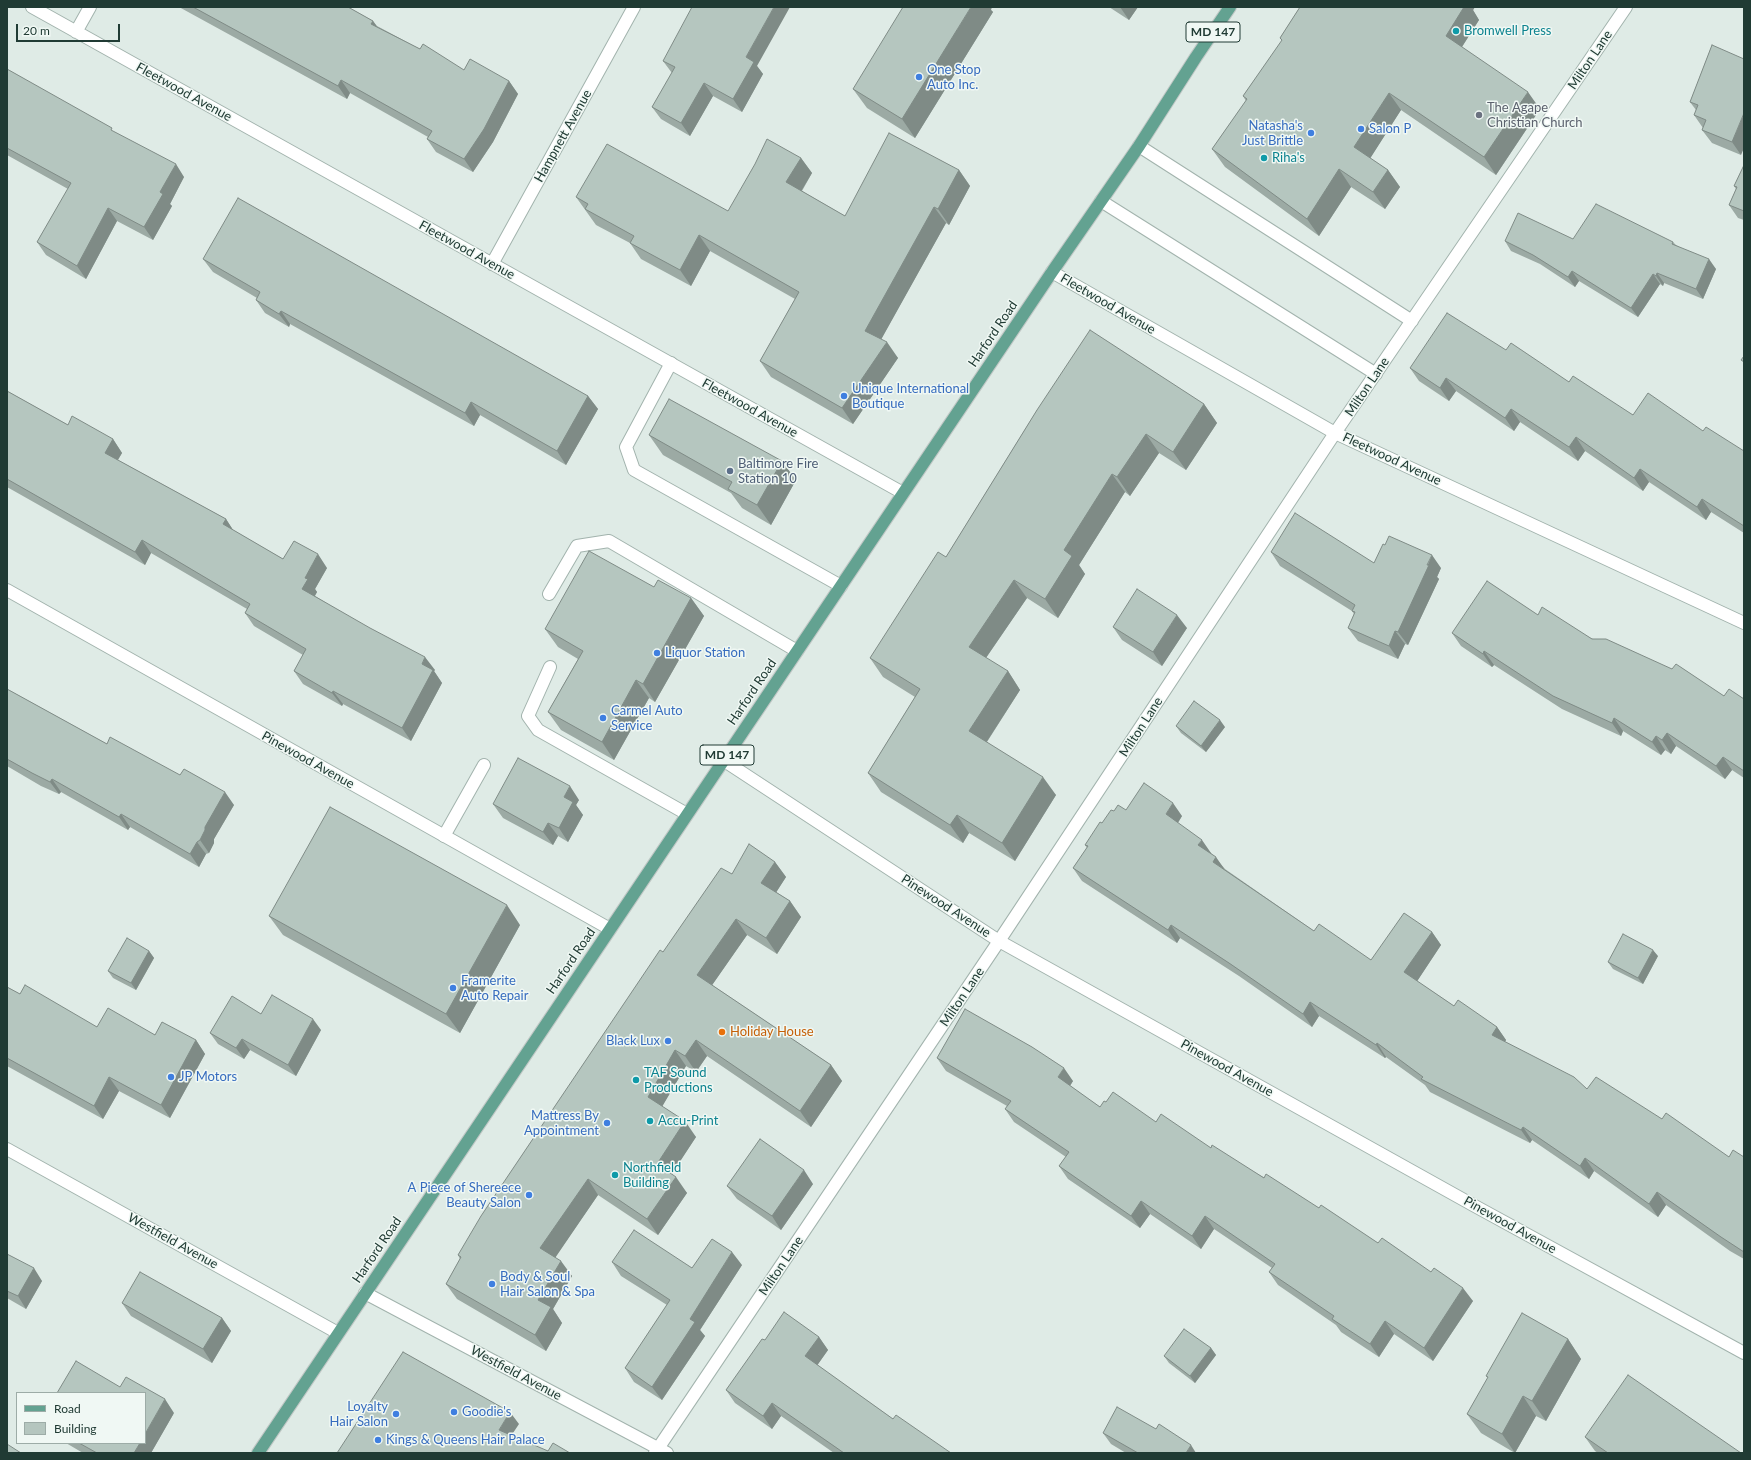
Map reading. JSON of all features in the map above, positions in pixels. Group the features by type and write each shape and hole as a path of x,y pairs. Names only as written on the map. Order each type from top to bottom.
{"main road":[{"name":"Harford Road","path":"258,1453 723,760 1052,272 1139,146 1230,7"}],"street":[{"name":"Fleetwood Avenue","path":"32,7 903,493"},
{"path":"76,32 90,7"},
{"name":"Hampnett Avenue","path":"492,264 634,7"},
{"name":"Milton Lane","path":"660,1451 1335,433 1626,7"},
{"path":"1139,146 1412,321"},
{"path":"1101,200 1376,374"},
{"name":"Fleetwood Avenue","path":"1052,272 1335,433 1744,623"},
{"path":"671,363 626,447 634,470 841,586"},
{"path":"549,594 577,546 609,541 797,651"},
{"name":"Pinewood Avenue","path":"7,590 610,929"},
{"path":"550,667 528,716 538,730 687,814"},
{"name":"Pinewood Avenue","path":"723,760 999,941 1460,1198 1744,1353"},
{"path":"444,836 484,765"},
{"name":"Westfield Avenue","path":"7,1149 338,1333"},
{"name":"Westfield Avenue","path":"365,1293 660,1451"}],"building":[{"path":"193,7 348,7 373,21 371,24 420,49 423,44 464,70 470,59 509,81 484,129 464,159 427,139 432,131 341,80 338,86"},
{"path":"692,7 774,7 746,57 754,62 733,99 704,83 681,123 652,107 675,67 663,61"},
{"path":"903,7 971,7 902,119 853,89"},
{"path":"1300,7 1464,7 1446,36 1528,92 1484,157 1389,93 1354,147 1388,170 1373,192 1339,169 1307,219 1212,149 1247,99 1243,96 1282,40 1280,38"},
{"path":"1712,45 1744,59 1744,113 1732,142 1702,130 1706,120 1694,115 1698,105 1690,102"},
{"path":"7,69 112,128 111,130 176,164 160,192 163,194 144,227 108,208 77,266 37,242 71,183 7,148"},
{"path":"889,133 959,170 938,209 934,207 865,331 887,342 842,408 760,361 799,292 699,235 680,270 630,243 634,236 585,209 588,204 576,197 607,144 728,211 755,164 767,139 801,158 786,182 845,216"},
{"path":"1744,165 1744,211 1729,205 1737,187 1734,186"},
{"path":"238,198 588,396 557,451 471,402 465,413 281,311 279,314 256,300 260,292 203,259"},
{"path":"1596,204 1673,242 1672,244 1709,259 1696,289 1657,273 1656,276 1653,274 1631,308 1572,271 1568,277 1533,255 1505,241 1518,213 1573,239"},
{"path":"1447,313 1506,350 1511,343 1569,382 1573,376 1633,415 1648,393 1703,431 1706,427 1744,451 1744,526 1702,499 1697,507 1640,469 1634,478 1576,437 1569,447 1511,409 1505,418 1446,378 1440,388 1410,368"},
{"path":"1090,330 1204,404 1173,452 1146,434 1117,477 1112,474 1064,550 1072,556 1045,599 1014,580 969,647 1008,671 969,731 1043,777 1002,843 957,815 950,825 868,773 920,689 870,658 938,552 946,557 1037,410"},
{"path":"7,391 68,425 72,416 113,439 105,453 226,519 223,524 283,559 294,541 318,554 305,578 308,579 302,589 370,628 425,657 422,664 433,670 402,728 333,691 332,693 294,671 306,649 245,613 250,604 142,540 135,552 7,479"},
{"path":"669,399 782,461 757,505 728,489 732,482 649,435"},
{"path":"1295,513 1374,563 1383,544 1385,545 1389,536 1432,555 1427,565 1429,565 1398,632 1395,631 1389,646 1348,628 1355,612 1352,611 1355,605 1271,552"},
{"path":"589,551 654,587 658,580 691,598 643,684 636,680 602,742 548,712 583,651 545,629"},
{"path":"1487,581 1538,615 1542,607 1592,639 1606,639 1672,669 1676,664 1724,696 1729,689 1744,699 1744,771 1723,757 1716,766 1667,733 1662,740 1656,736 1652,742 1614,718 1612,723 1553,696 1484,651 1483,654 1452,633"},
{"path":"1137,589 1177,615 1153,652 1113,627"},
{"path":"7,689 107,744 110,737 180,775 184,769 225,792 205,827 200,840 197,842 190,854 121,814 119,817 52,779 50,782 7,759"},
{"path":"1194,701 1220,720 1201,746 1176,726"},
{"path":"518,758 570,786 564,797 573,802 559,828 548,823 543,832 493,804"},
{"path":"1144,783 1173,803 1166,814 1202,840 1198,845 1216,857 1213,862 1314,931 1319,924 1371,960 1404,913 1432,932 1404,972 1454,1006 1458,1000 1497,1027 1492,1035 1574,1077 1587,1089 1596,1077 1662,1119 1666,1113 1729,1157 1733,1150 1744,1157 1744,1252 1657,1192 1649,1204 1585,1158 1580,1166 1523,1127 1521,1130 1421,1079 1423,1077 1377,1043 1376,1045 1310,1002 1303,1014 1171,925 1168,930 1073,868 1088,846 1085,845 1100,822 1102,823 1111,810 1114,811 1118,805 1126,810"},
{"path":"330,807 507,905 446,1014 269,916"},
{"path":"749,844 775,862 761,883 790,901 766,938 736,919 697,975 831,1065 800,1111 696,1040 685,1056 675,1050 648,1097 685,1121 657,1164 676,1177 647,1219 588,1179 540,1248 561,1261 538,1300 551,1307 535,1335 446,1284 461,1257 458,1255 481,1216 660,950 663,952 721,868 732,874"},
{"path":"1623,934 1653,950 1638,978 1608,962"},
{"path":"127,938 149,951 131,983 108,971"},
{"path":"25,985 97,1027 108,1008 155,1035 162,1022 196,1040 161,1105 109,1077 94,1106 7,1058 7,987 20,994"},
{"path":"272,995 313,1019 288,1065 242,1039 236,1048 210,1033 232,996 261,1014"},
{"path":"965,1009 1032,1047 1064,1068 1058,1077 1100,1107 1104,1101 1106,1102 1113,1092 1156,1122 1161,1114 1211,1148 1212,1145 1264,1178 1266,1174 1319,1208 1321,1205 1378,1243 1382,1238 1431,1272 1434,1268 1463,1288 1424,1348 1385,1321 1370,1344 1332,1319 1334,1316 1269,1272 1275,1264 1205,1216 1192,1236 1141,1201 1131,1216 1059,1166 1069,1152 1005,1109 1011,1101 937,1058"},
{"path":"760,1139 804,1170 772,1216 727,1186"},
{"path":"634,1230 692,1268 712,1239 732,1252 690,1319 695,1322 652,1387 625,1368 670,1300 612,1262"},
{"path":"7,1254 34,1268 18,1296 7,1291"},
{"path":"140,1272 222,1318 203,1349 122,1303"},
{"path":"784,1312 819,1337 805,1356 893,1419 896,1415 951,1453 844,1453 772,1403 763,1416 726,1390 762,1339 765,1340"},
{"path":"1522,1313 1568,1339 1532,1401 1523,1396 1502,1434 1467,1414 1488,1377 1486,1376"},
{"path":"1184,1329 1211,1348 1190,1376 1164,1356"},
{"path":"403,1352 510,1412 499,1430 548,1451 553,1443 570,1453 337,1453"},
{"path":"76,1361 120,1387 126,1377 165,1399 146,1432 146,1392 58,1392"},
{"path":"1628,1375 1741,1453 1608,1453 1585,1437"},
{"path":"1117,1407 1156,1429 1159,1424 1191,1445 1186,1453 1138,1453 1103,1433"},
{"path":"7,1444 21,1453 7,1453"},
{"path":"81,1444 139,1444 134,1453 97,1453"}],"place":[{"name":"Bromwell Press","path":"1456,31"},
{"name":"One Stop Auto Inc.","path":"919,77"},
{"name":"The Agape Christian Church","path":"1479,115"},
{"name":"Salon P","path":"1361,129"},
{"name":"Natasha's Just Brittle","path":"1311,133"},
{"name":"Riha's","path":"1264,158"},
{"name":"Unique International Boutique","path":"844,396"},
{"name":"Baltimore Fire Station 10","path":"730,471"},
{"name":"Liquor Station","path":"657,653"},
{"name":"Carmel Auto Service","path":"603,718"},
{"name":"Framerite Auto Repair","path":"453,988"},
{"name":"Holiday House","path":"722,1032"},
{"name":"Black Lux","path":"668,1041"},
{"name":"JP Motors","path":"171,1077"},
{"name":"TAF Sound Productions","path":"636,1080"},
{"name":"Accu-Print","path":"650,1121"},
{"name":"Mattress By Appointment","path":"607,1123"},
{"name":"Northfield Building","path":"615,1175"},
{"name":"A Piece of Shereece Beauty Salon","path":"529,1195"},
{"name":"Body & Soul Hair Salon & Spa","path":"492,1284"},
{"name":"Goodie's","path":"454,1412"},
{"name":"Loyalty Hair Salon","path":"396,1414"},
{"name":"Kings & Queens Hair Palace","path":"378,1440"}]}
